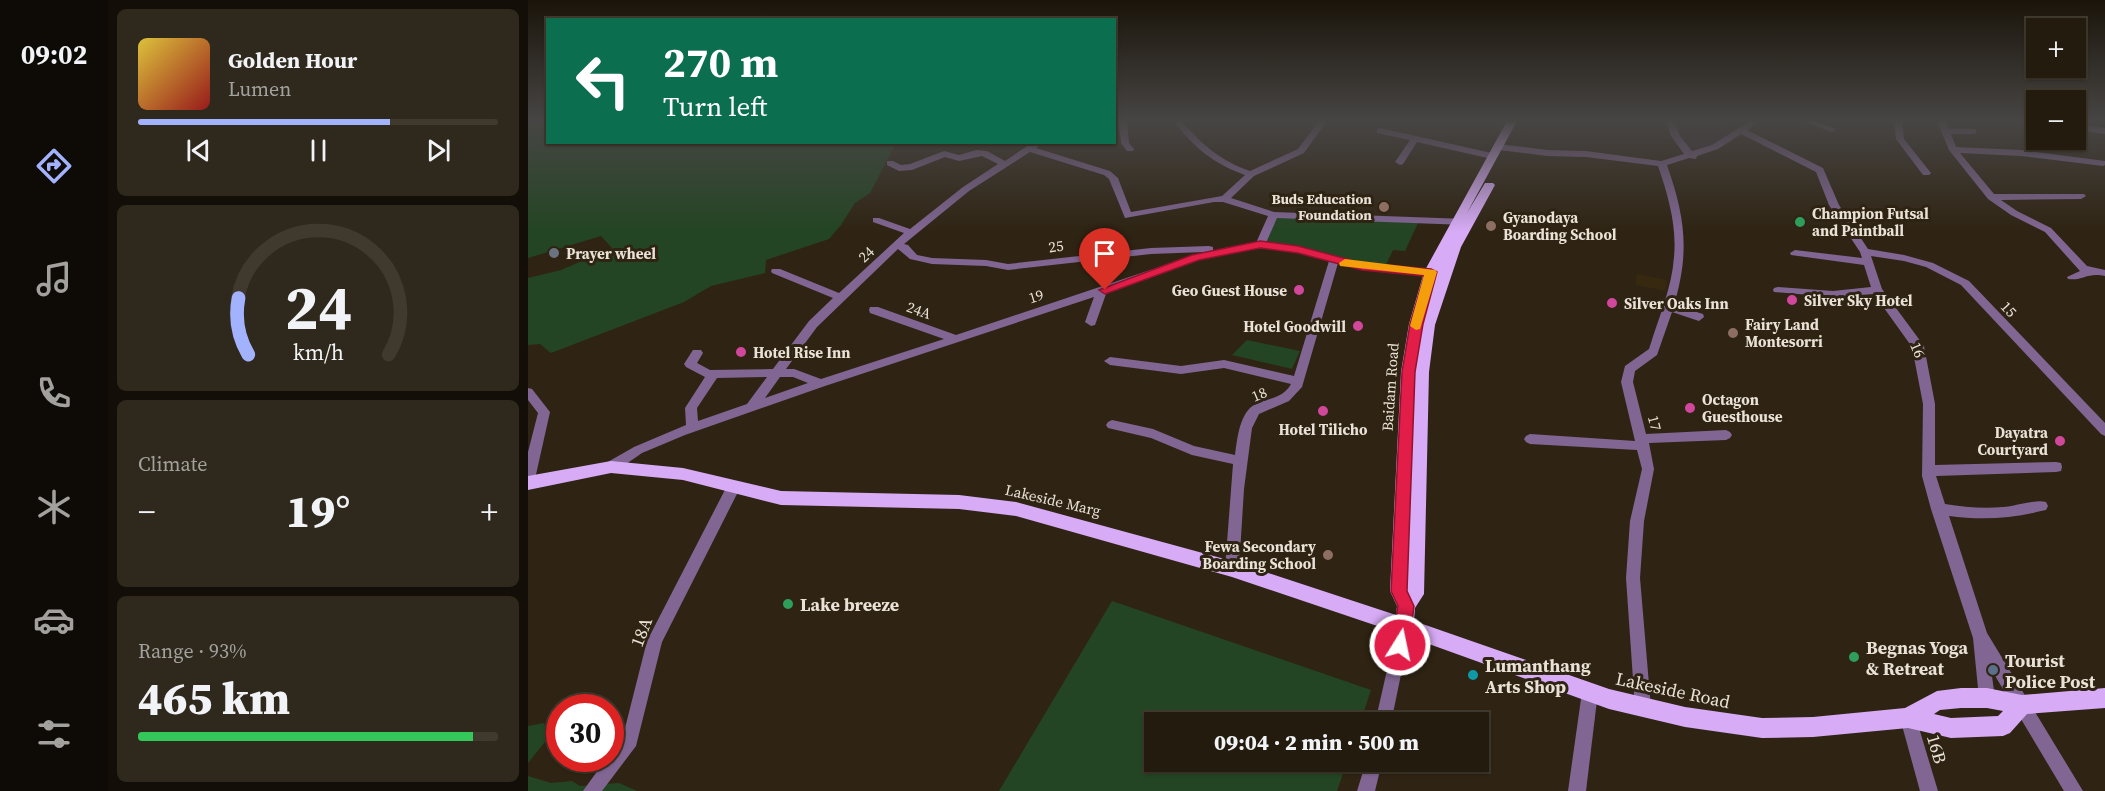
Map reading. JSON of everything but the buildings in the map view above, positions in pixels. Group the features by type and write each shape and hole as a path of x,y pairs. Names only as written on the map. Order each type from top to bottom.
{"main road":[{"name":"Baidam Road","path":"1404,626 1406,606 1399,591 1408,372 1416,324 1431,272 1462,222 1496,158"},
{"name":"Baidam Road","path":"1406,606 1415,594 1422,372 1428,325 1462,222"},
{"name":"Lakeside Marg","path":"528,481 610,467 683,474 781,498 959,502 1016,509 1232,569 1404,626"},
{"name":"Lakeside Road","path":"1404,626 1590,692 1644,708 1732,724 1787,729 1908,718"},
{"path":"1908,718 1937,701 1987,698 2022,705 2105,698"},
{"path":"1908,718 1951,728 1987,728 2003,726 2022,705"}],"street":[{"path":"890,163 899,168 912,167 934,158"},
{"path":"993,158 1006,165"},
{"name":"24","path":"750,409 813,324 840,297 910,232 966,189 1017,158"},
{"path":"1059,158 1107,173 1113,178 1128,216 1202,200 1224,199 1273,215 1462,222"},
{"path":"1212,158 1227,167 1251,174"},
{"path":"1224,199 1251,174 1286,158"},
{"path":"1400,162 1403,158"},
{"path":"1616,158 1662,164 1689,158"},
{"name":"16","path":"1796,158 1820,170 1834,205 1867,257 1877,290 1908,330 1923,359 1929,404 1928,471 1938,509 1974,610 1980,636 1987,698"},
{"path":"1914,158 1926,173"},
{"path":"1959,158 1991,197 2014,213 2048,230 2081,266 2090,271 2105,273"},
{"path":"2061,158 2103,163"},
{"name":"17","path":"1644,708 1633,578 1637,521 1648,469 1627,382 1629,369 1653,352 1656,346 1678,269 1680,239 1673,199 1662,164"},
{"path":"1991,197 2080,196"},
{"path":"1260,244 1273,215"},
{"path":"876,220 910,232"},
{"name":"19","path":"610,467 638,450 821,383 1226,249 1260,244 1298,250 1334,261 1431,272"},
{"name":"25","path":"896,245 904,247 914,257 932,261 986,262 1008,267 1151,251 1226,249"},
{"name":"15","path":"1795,253 1913,260 1948,273 1965,283 2105,431"},
{"name":"18","path":"1232,569 1241,462 1251,415 1263,407 1282,401 1293,392 1334,261"},
{"path":"777,271 840,297"},
{"path":"2072,277 2090,271"},
{"path":"1778,290 1833,294 1877,290"},
{"path":"1091,322 1101,291"},
{"path":"1667,306 1699,317"},
{"name":"24A","path":"874,310 954,339"},
{"path":"697,353 690,364 699,370 714,373 794,373 821,383"},
{"path":"1110,361 1181,370 1224,364 1298,381"},
{"path":"693,429 691,408 714,373"},
{"path":"528,392 544,412 528,481"},
{"path":"1112,425 1152,434 1192,450 1241,462"},
{"path":"1530,439 1643,443 1726,435"},
{"path":"1928,471 2056,467"},
{"name":"18A","path":"592,791 630,740 655,641 733,488"},
{"path":"1938,509 1991,515 2007,514 2041,506"},
{"path":"1385,712 1404,626"},
{"name":"16","path":"1980,636 2074,791"},
{"path":"1576,791 1590,692"},
{"name":"16B","path":"1908,718 1929,791"},
{"path":"1366,791 1371,772"}],"shaded area":[{"path":"1637,274 1667,280 1666,291 1635,285"}],"green space":[{"path":"528,158 888,158 870,193 855,203 829,239 766,260 765,273 711,286 684,302 551,353 540,344 528,345 528,278 561,270 612,248 601,236 528,258"},
{"path":"1277,216 1418,223 1405,251 1393,250 1385,267 1265,242"},
{"path":"1247,340 1300,351 1292,369 1232,355"},
{"path":"1112,601 1371,690 1364,712 1144,712 1144,772 1344,772 1337,791 999,791"},
{"path":"544,723 546,741 528,763 528,726"},
{"path":"528,776 551,783 572,781 580,786 619,783 637,791 528,791"}],"slow traffic":[{"path":"1345,263 1431,272 1416,326"}],"place":[{"name":"Buds Education Foundation","path":"1384,207"},
{"name":"Champion Futsal and Paintball","path":"1800,222"},
{"name":"Gyanodaya Boarding School","path":"1491,226"},
{"name":"Prayer wheel","path":"554,253"},
{"name":"Geo Guest House","path":"1299,290"},
{"name":"Silver Sky Hotel","path":"1792,300"},
{"name":"Silver Oaks Inn","path":"1612,303"},
{"name":"Hotel Goodwill","path":"1358,326"},
{"name":"Fairy Land Montesorri","path":"1733,333"},
{"name":"Hotel Rise Inn","path":"741,352"},
{"name":"Octagon Guesthouse","path":"1690,408"},
{"name":"Hotel Tilicho","path":"1323,411"},
{"name":"Dayatra Courtyard","path":"2060,441"},
{"name":"Fewa Secondary Boarding School","path":"1328,555"},
{"name":"Lake breeze","path":"788,604"},
{"name":"Begnas Yoga & Retreat","path":"1854,657"},
{"name":"Tourist Police Post","path":"1993,670"},
{"name":"Lumanthang Arts Shop","path":"1473,675"}],"route":[{"path":"1105,290 1196,257 1226,249 1260,244 1298,250 1334,261 1362,266 1431,272 1416,324 1408,372 1399,591 1406,606 1400,645"}]}
